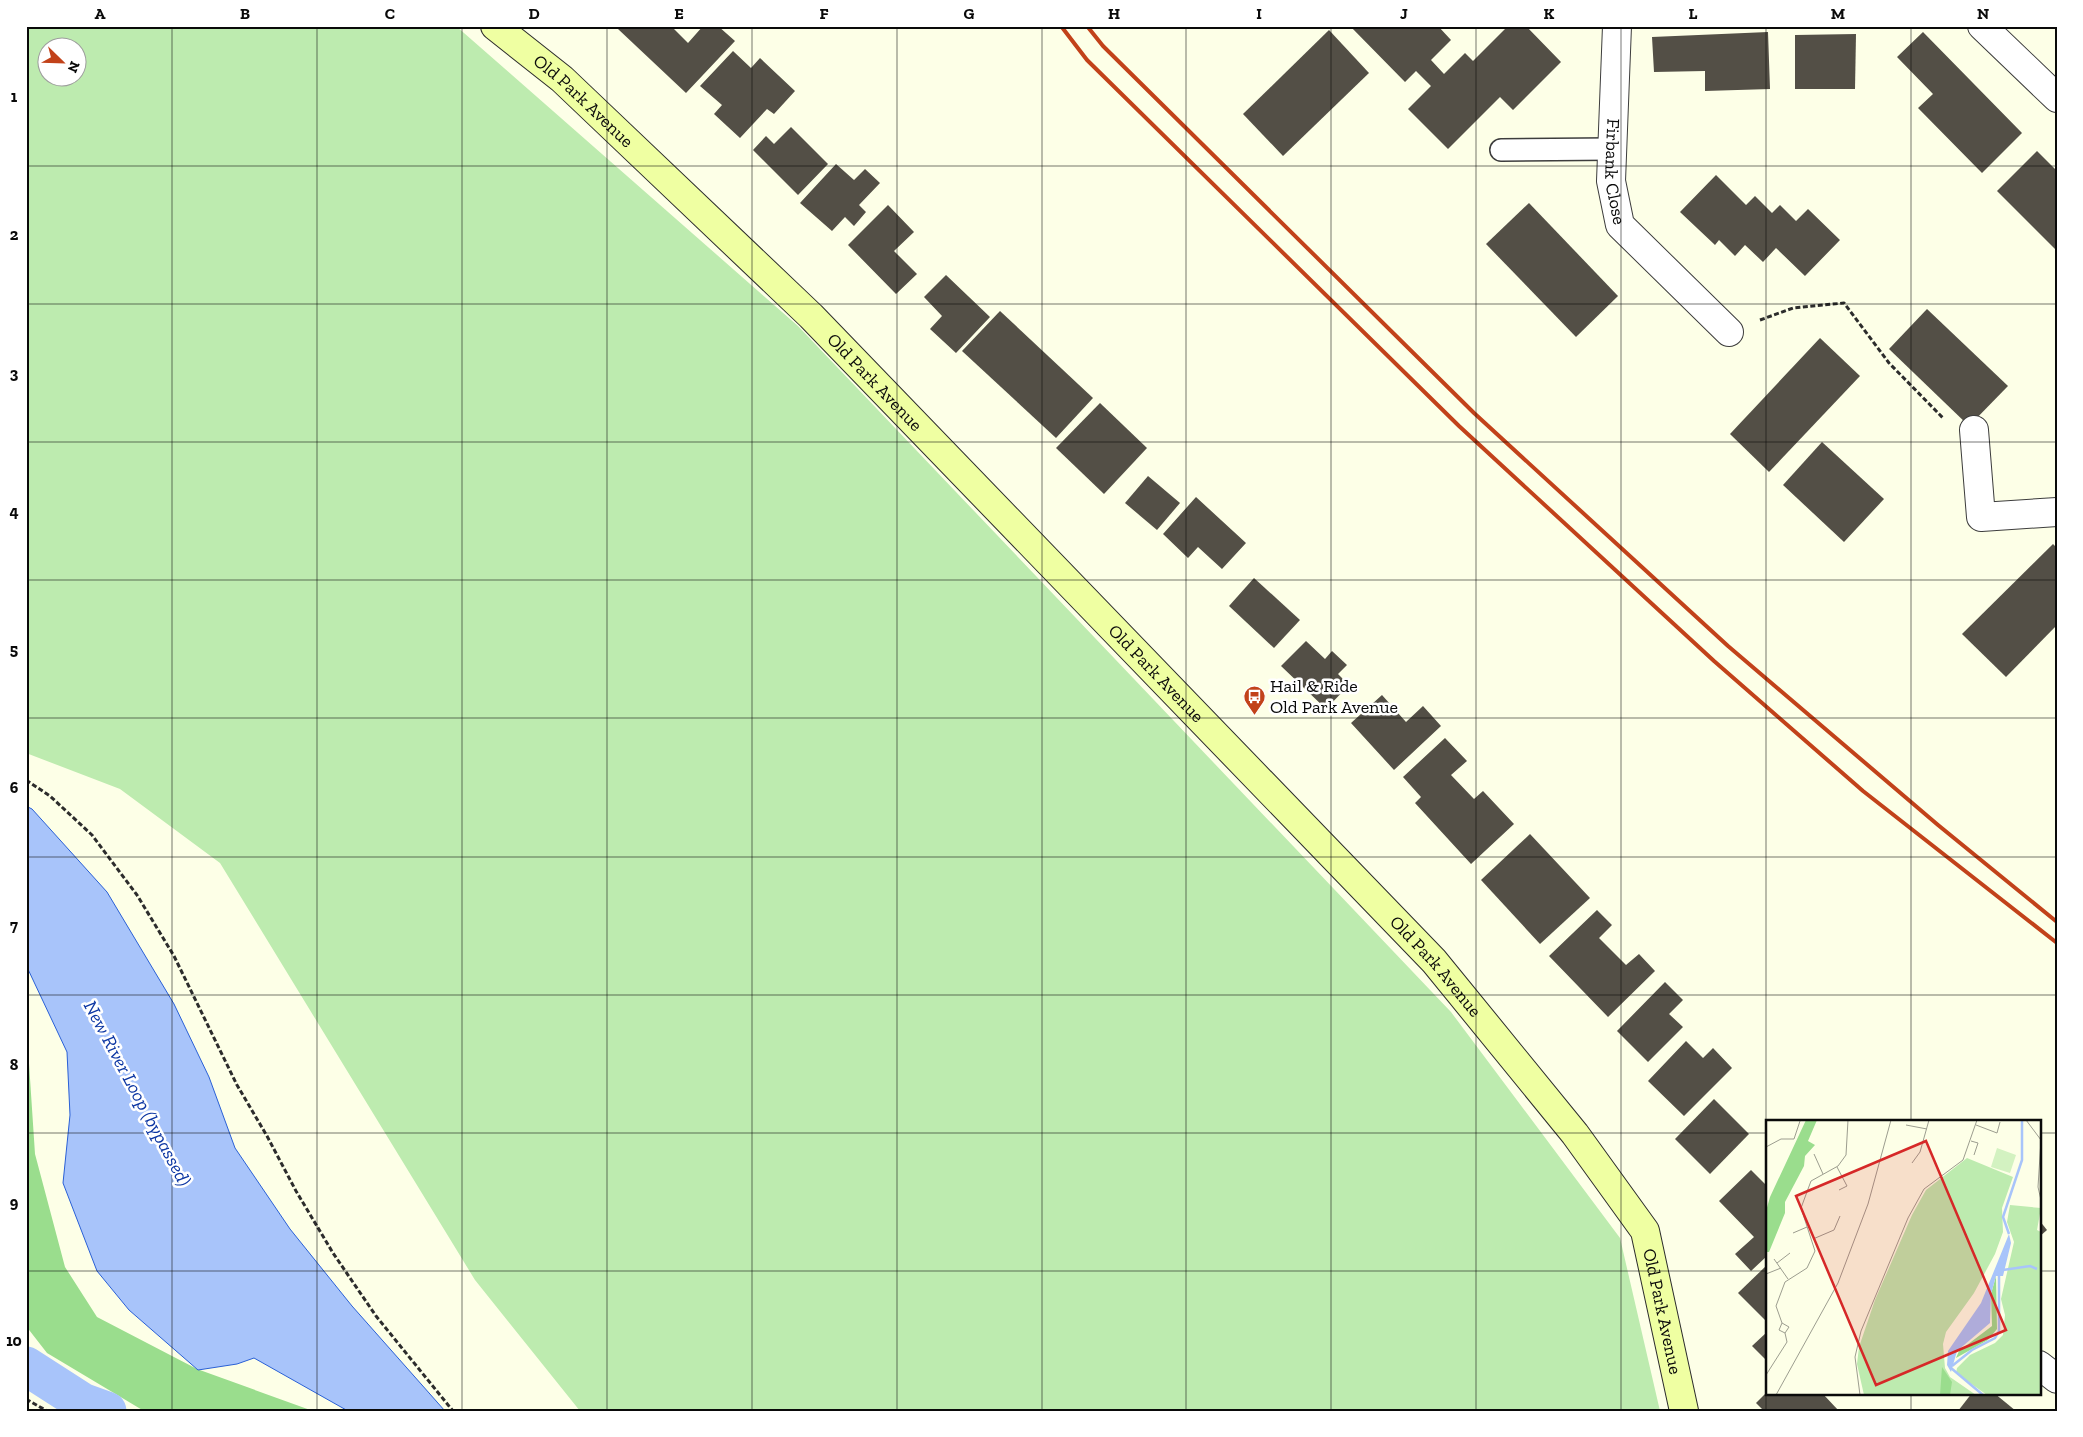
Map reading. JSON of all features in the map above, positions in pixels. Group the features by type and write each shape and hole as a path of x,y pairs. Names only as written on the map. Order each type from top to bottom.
{"street":[{"name":"Old Park Avenue","path":"495,26 562,79 811,316 1434,961 1575,1134 1645,1231 1684,1411"},
{"name":"Firbank Close","path":"1617,26 1611,181 1620,225 1729,332"},
{"path":"1982,26 2057,98"},
{"path":"1974,430 1980,516 2057,512"},
{"path":"2040,1366 2057,1379"}],"lane":[{"path":"1501,150 1612,149"}],"path":[{"path":"1729,332 1793,308 1844,303 1889,363 1942,417 1974,430"},
{"path":"26,780 50,796 92,835 137,895 174,956 237,1085 324,1237 376,1316 454,1411"},
{"path":"26,1399 47,1411"}],"green space":[{"path":"26,26 456,26 798,326 1451,1012 1620,1238 1660,1411 580,1411 475,1280 220,863 120,789 26,753"},
{"path":"26,1018 35,1154 65,1267 97,1317 197,1369 313,1411 144,1411 47,1353 26,1326"}],"water":[{"name":"New River Loop (bypassed)","path":"26,806 32,809 107,892 174,1004 209,1077 235,1148 290,1229 352,1306 445,1411 348,1411 254,1358 237,1364 198,1370 129,1310 97,1271 63,1183 70,1115 67,1052 26,965"}],"building":[{"path":"621,26 671,26 688,43 703,26 718,26 735,41 686,93 618,29"},
{"path":"1350,26 1438,26 1451,40 1431,60 1444,74 1465,53 1473,61 1508,26 1526,26 1561,62 1513,110 1500,97 1448,149 1408,109 1431,86 1416,71 1405,82"},
{"path":"1329,30 1369,73 1283,156 1243,114"},
{"path":"1768,32 1770,89 1705,91 1705,71 1654,72 1652,37"},
{"path":"1923,32 2022,133 1982,173 1918,108 1933,94 1897,57"},
{"path":"1856,34 1855,89 1795,89 1795,35"},
{"path":"733,51 751,68 760,58 795,91 774,114 767,109 740,138 714,114 722,105 700,86"},
{"path":"791,127 828,164 798,195 753,150 766,136 774,144"},
{"path":"2037,151 2057,171 2057,251 1997,191"},
{"path":"836,164 854,180 865,169 880,183 859,205 866,212 854,226 845,217 832,231 800,203"},
{"path":"1716,175 1746,205 1755,196 1772,213 1780,205 1796,221 1808,209 1840,240 1805,276 1776,248 1763,262 1745,245 1735,256 1719,240 1715,245 1680,212"},
{"path":"1529,203 1618,296 1576,337 1486,244"},
{"path":"888,205 914,232 894,251 917,274 896,294 848,245"},
{"path":"946,275 990,317 956,353 930,329 942,316 924,297"},
{"path":"1927,309 2008,386 1969,426 1889,349"},
{"path":"1000,311 1093,398 1056,438 962,351"},
{"path":"1820,338 1860,376 1769,472 1730,434"},
{"path":"1100,403 1147,448 1104,494 1056,448"},
{"path":"1822,442 1884,499 1844,542 1783,485"},
{"path":"1148,476 1180,503 1157,530 1125,503"},
{"path":"1196,497 1246,543 1222,569 1198,547 1188,558 1163,534"},
{"path":"2053,544 2057,548 2057,625 2006,677 1962,634"},
{"path":"1254,578 1300,620 1274,648 1229,606"},
{"path":"1306,641 1325,659 1332,651 1347,665 1338,674 1349,685 1326,709 1281,666"},
{"path":"1382,695 1406,722 1423,706 1441,726 1394,770 1351,723"},
{"path":"1445,738 1467,761 1451,775 1474,799 1483,791 1514,824 1471,864 1415,803 1421,797 1403,777"},
{"path":"1530,834 1590,898 1540,944 1481,880"},
{"path":"1597,910 1612,925 1599,938 1626,965 1639,954 1655,971 1608,1017 1549,956"},
{"path":"1665,982 1683,1000 1669,1014 1683,1027 1648,1062 1617,1031"},
{"path":"1686,1041 1703,1058 1713,1048 1732,1068 1684,1116 1648,1081"},
{"path":"1714,1099 1749,1134 1710,1174 1675,1139"},
{"path":"1751,1170 1766,1185 1766,1257 1751,1271 1735,1254 1754,1237 1719,1201"},
{"path":"2040,1221 2047,1230 2040,1236"},
{"path":"1766,1266 1766,1321 1738,1293"},
{"path":"1766,1333 1766,1360 1752,1346"},
{"path":"1766,1393 1823,1394 1839,1411 1764,1411 1756,1403"},
{"path":"1971,1394 1995,1394 2016,1411 1958,1411"}],"waterway":[{"path":"26,1366 82,1402 107,1411"}],"railway":[{"path":"1061,26 1087,60 1459,426 1714,661 1863,791 2057,943"},
{"path":"1087,26 1103,46 1474,413 1728,646 1938,825 2057,922"}],"place":[{"name":"Hail & Ride Old Park Avenue","path":"1254,715"}]}
